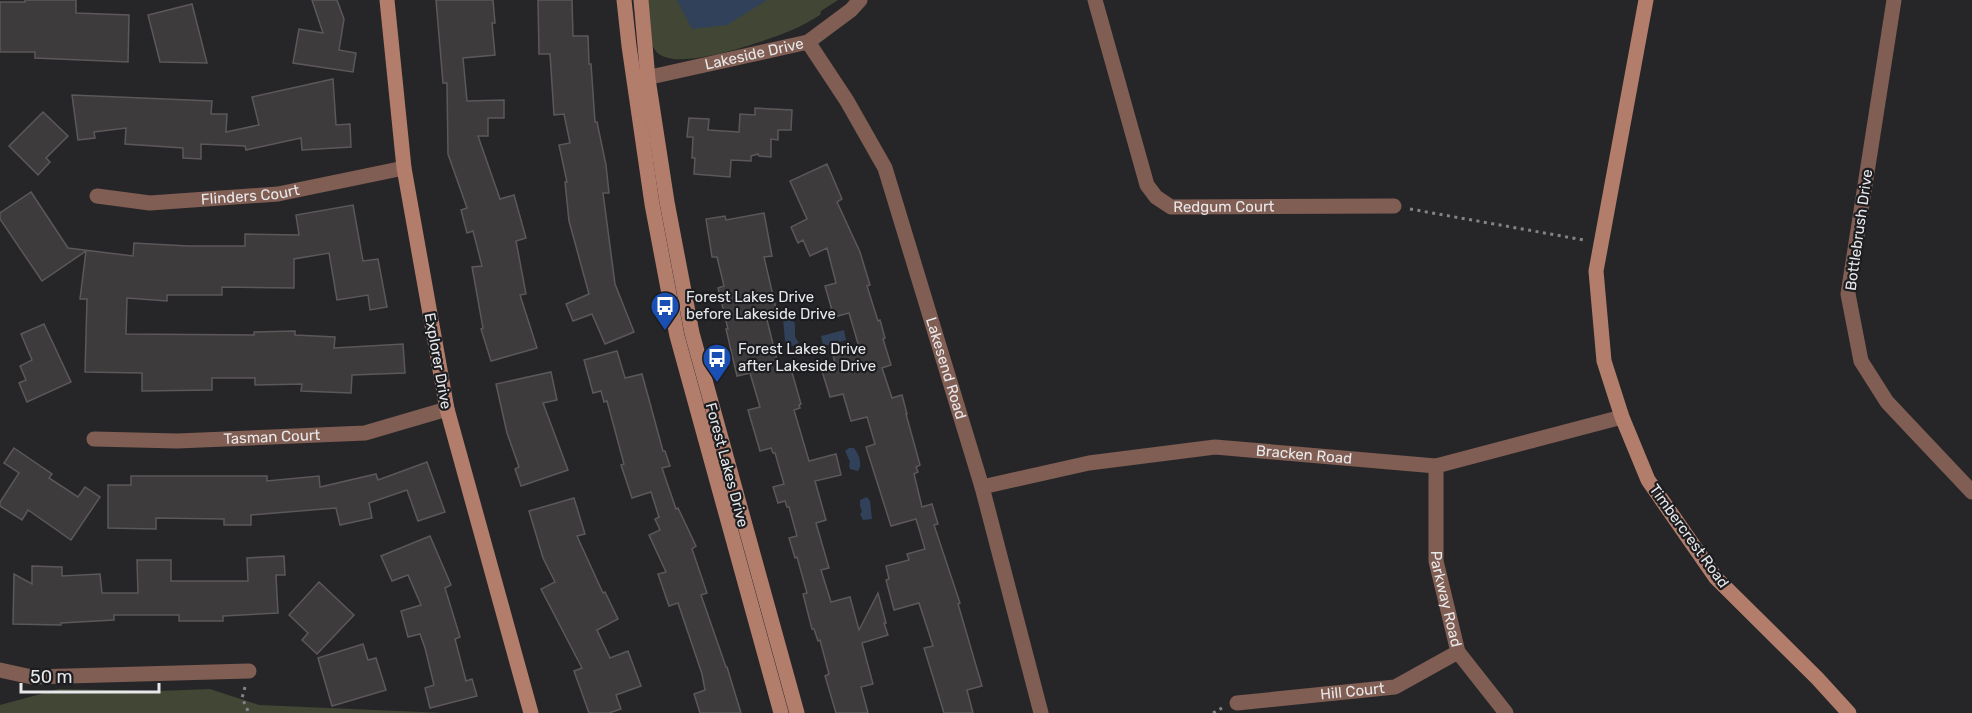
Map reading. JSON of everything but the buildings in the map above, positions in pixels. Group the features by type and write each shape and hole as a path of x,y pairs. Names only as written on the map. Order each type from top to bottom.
{"street":[{"name":"Explorer Drive","path":"387,0 404,168 447,409 531,713"},
{"name":"Forest Lakes Drive","path":"624,0 692,333 797,713"},
{"name":"Forest Lakes Drive","path":"641,0 641,80 652,204 677,336 781,713"},
{"name":"Lakeside Drive","path":"641,80 808,42 851,10 860,0"},
{"name":"Redgum Court","path":"1095,0 1147,185 1156,196 1171,207 1394,206"},
{"name":"Timbercrest Road","path":"1646,0 1596,271 1604,361 1622,417 1648,480 1716,578 1849,713"},
{"name":"Bottlebrush Drive","path":"1894,0 1848,294 1861,361 1887,402 1972,492"},
{"name":"Lakesend Road","path":"808,42 847,101 885,168 982,486 1041,713"},
{"name":"Flinders Court","path":"97,196 150,203 278,194 404,168"},
{"name":"Tasman Court","path":"94,440 177,441 365,433 447,409"},
{"name":"Bracken Road","path":"982,486 1089,463 1215,447 1436,466 1622,417"},
{"name":"Parkway Road","path":"1436,466 1436,561 1458,652 1506,713"},
{"name":"Hill Court","path":"1237,703 1395,687 1458,652"},
{"path":"0,670 32,677 249,671"}],"path":[{"path":"1394,206 1601,242"},
{"path":"249,671 242,698 249,713"}],"green space":[{"path":"648,0 838,0 821,11 820,15 780,35 720,54 680,59 664,57 655,50 650,34"},
{"path":"59,689 159,691 210,689 259,705 445,713 0,713 0,705"}],"water":[{"path":"677,0 767,0 727,25 692,29"},
{"path":"783,319 793,320 795,324 795,337 799,343 790,347 785,341"},
{"path":"844,330 846,340 823,345 821,336"},
{"path":"854,448 859,456 858,471 850,469 850,462 845,451"},
{"path":"867,497 870,501 872,519 863,520 860,514 862,512 860,500"}],"place":[{"name":"Forest Lakes Drive before Lakeside Drive","path":"665,332"},
{"name":"Forest Lakes Drive after Lakeside Drive","path":"717,384"}]}
